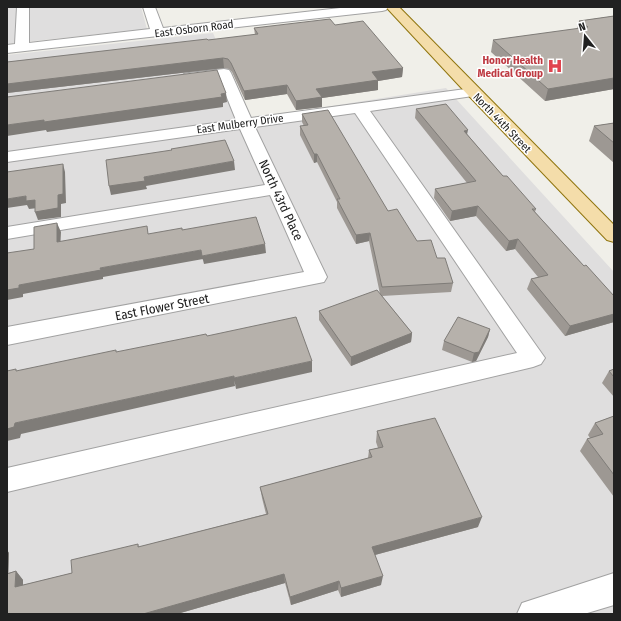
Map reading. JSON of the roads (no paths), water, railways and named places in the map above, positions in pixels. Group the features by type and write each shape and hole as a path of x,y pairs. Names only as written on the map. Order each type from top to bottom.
{"main road":[{"name":"North 44th Street","path":"392,7 472,92 614,236"}],"street":[{"path":"22,47 23,7"},
{"path":"149,7 158,33"},
{"name":"East Osborn Road","path":"7,49 158,33 189,23 331,10 382,7"},
{"name":"North 43rd Place","path":"177,79 224,73 245,123 317,277"},
{"name":"East Mulberry Drive","path":"7,157 472,92"},
{"path":"7,480 533,358 358,107"},
{"path":"7,233 276,189"},
{"name":"East Flower Street","path":"7,336 317,277"},
{"path":"533,614 614,589"}],"place":[{"name":"Honor Health Medical Group","path":"555,66"}]}
